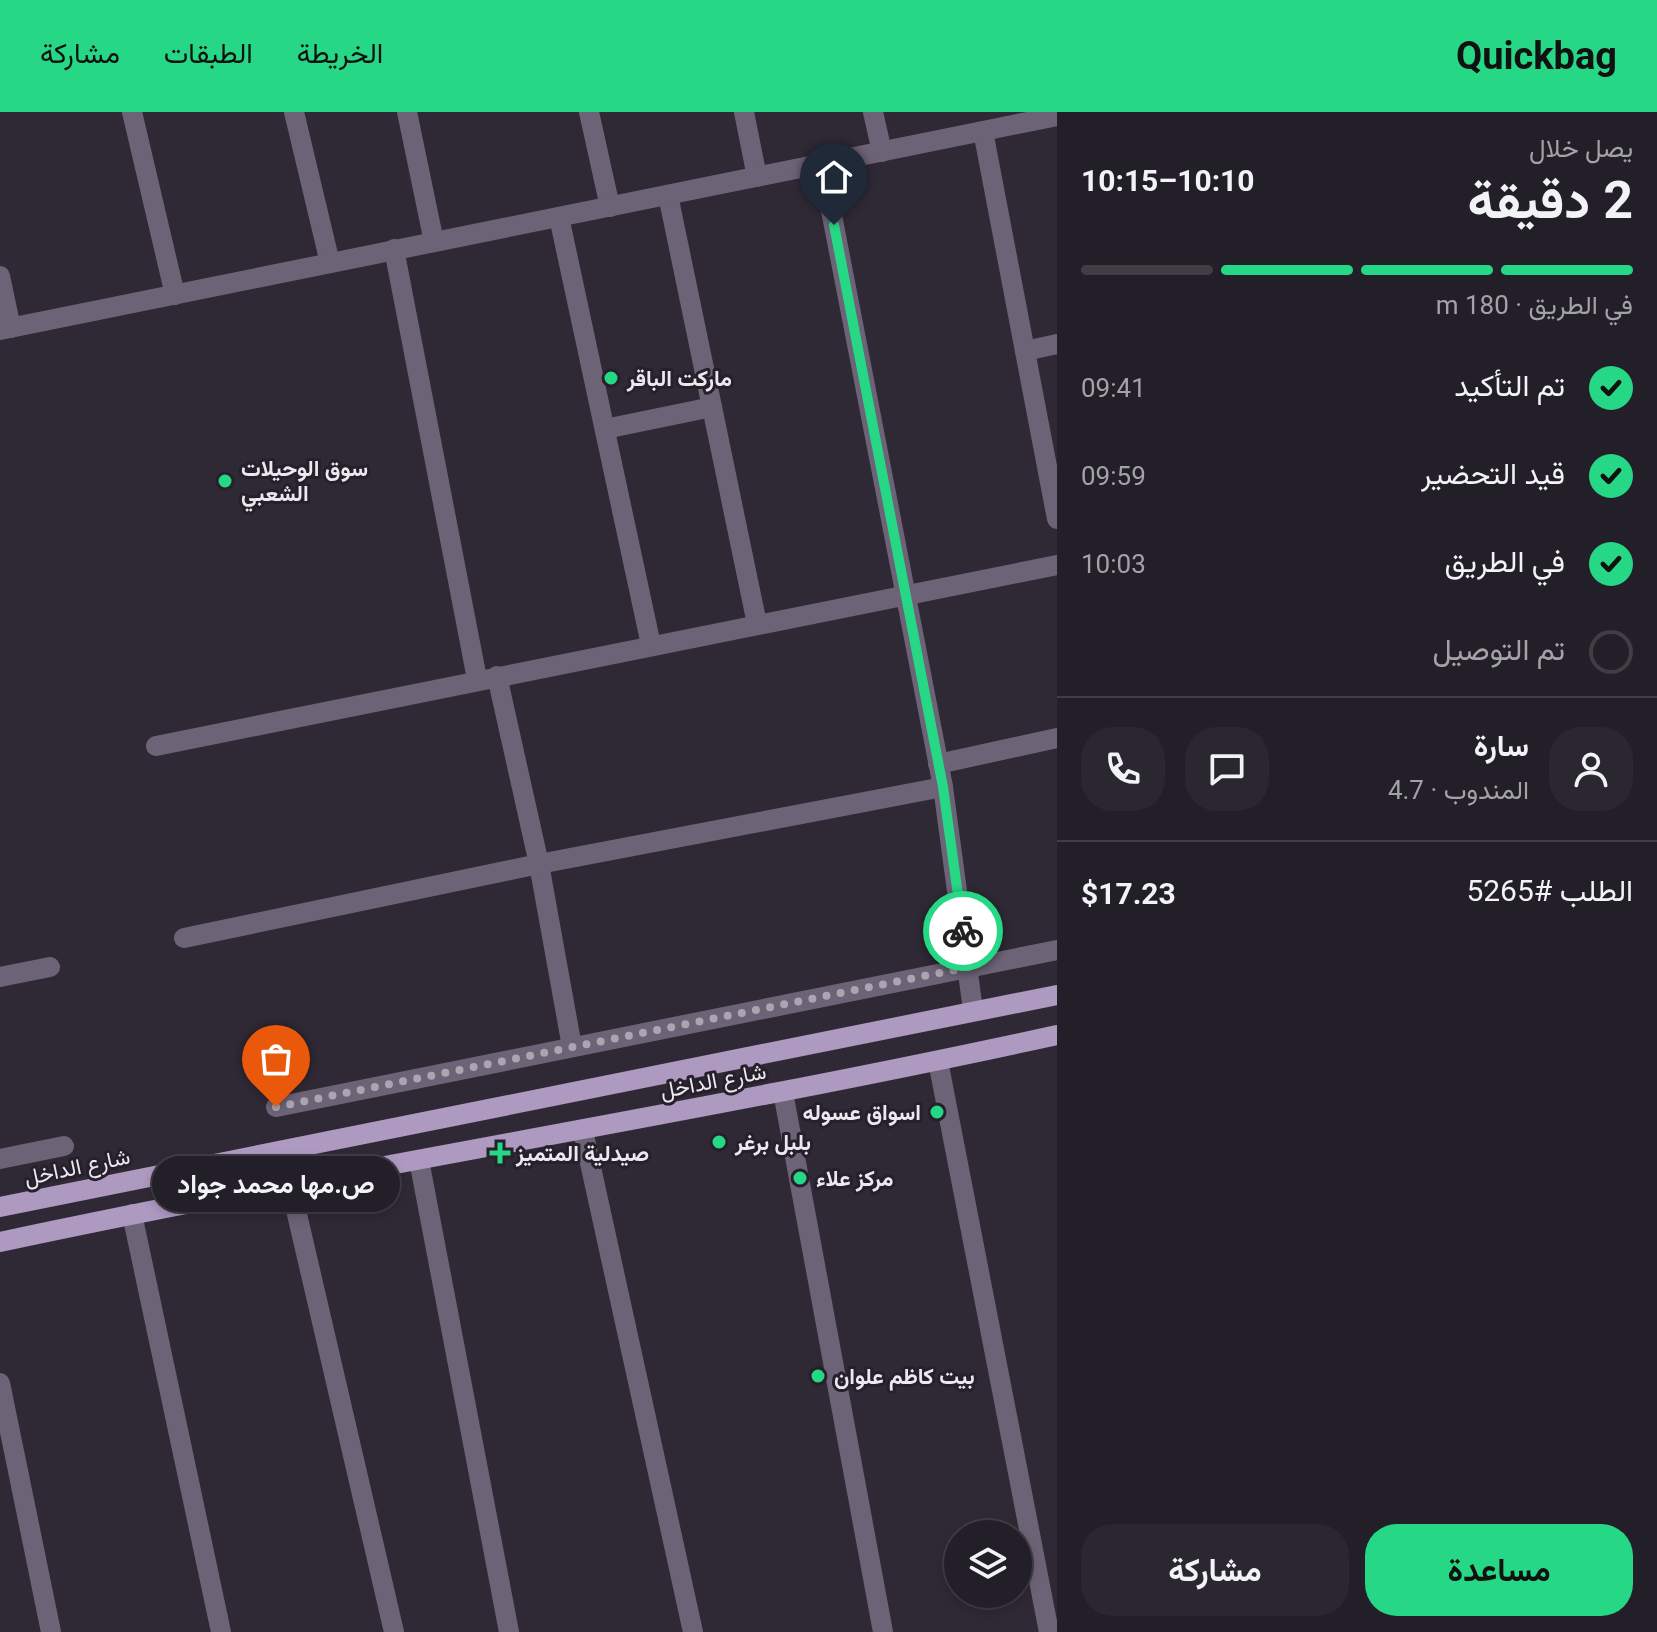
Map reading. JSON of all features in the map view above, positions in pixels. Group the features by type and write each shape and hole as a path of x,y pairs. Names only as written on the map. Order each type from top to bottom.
{"main road":[{"name":"شارع الداخل","path":"0,1207 1057,995"},
{"name":"شارع الداخل","path":"0,1242 132,1214 783,1092 1057,1035"}],"street":[{"path":"132,112 175,295"},
{"path":"294,112 330,263"},
{"path":"407,112 434,242"},
{"path":"589,112 610,207"},
{"path":"744,112 757,177"},
{"path":"873,112 882,152"},
{"path":"0,276 6,329 882,152 983,131 1034,116 1057,116"},
{"path":"983,131 1057,519"},
{"path":"822,164 943,787 973,1010"},
{"path":"668,195 757,624"},
{"path":"559,217 651,645"},
{"path":"394,249 487,677 539,864 572,1047"},
{"path":"1025,351 1057,344"},
{"path":"605,429 712,407"},
{"path":"156,746 487,677 1057,565"},
{"path":"938,764 1057,738"},
{"path":"184,938 539,864 943,787"},
{"path":"276,1107 1057,950"},
{"path":"0,977 50,967"},
{"path":"938,1061 1049,1632"},
{"path":"783,1092 883,1632"},
{"path":"583,1131 693,1632"},
{"path":"0,1159 64,1146"},
{"path":"419,1160 509,1632"},
{"path":"290,1184 394,1632"},
{"path":"132,1214 221,1632"},
{"path":"0,1383 51,1632"}],"way so far":[{"path":"276,1107 969,967 963,931"}],"place":[{"name":"ماركت الباقر","path":"611,378"},
{"name":"سوق الوحيلات الشعبي","path":"225,481"},
{"name":"ص.مها محمد جواد","path":"276,1107"},
{"name":"اسواق عسوله","path":"937,1112"},
{"name":"بلبل برغر","path":"719,1142"},
{"name":"صيدلية المتميز","path":"500,1153"},
{"name":"مركز علاء","path":"800,1178"},
{"name":"بيت كاظم علوان","path":"818,1376"}],"route":[{"path":"834,225 943,787 963,931"}]}
